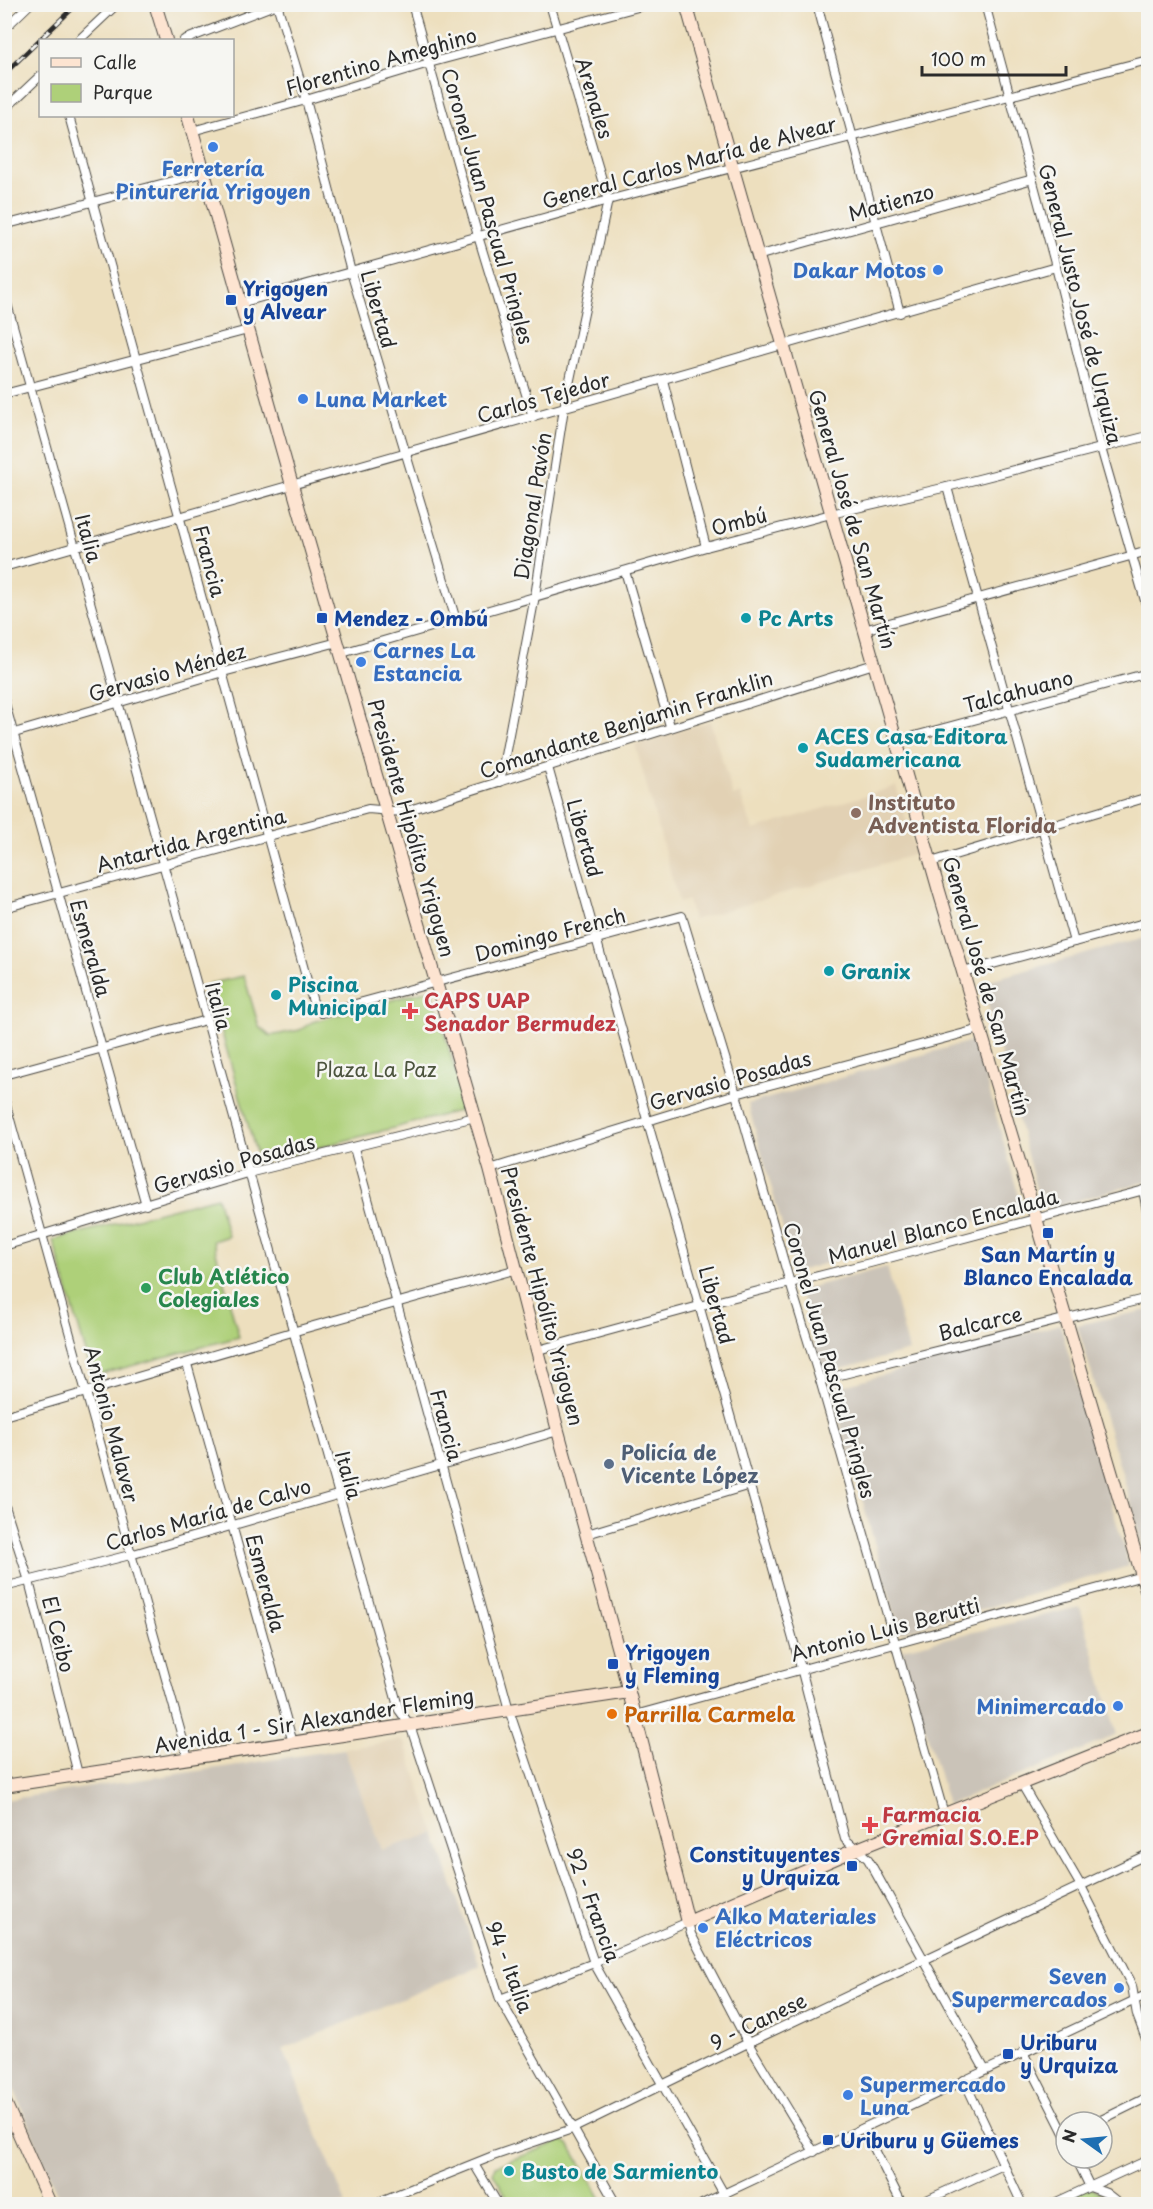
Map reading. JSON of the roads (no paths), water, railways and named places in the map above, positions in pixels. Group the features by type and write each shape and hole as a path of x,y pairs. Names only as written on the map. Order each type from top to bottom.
{"street":[{"path":"4,29 30,4"},
{"path":"80,39 117,4"},
{"path":"155,4 166,39"},
{"path":"187,39 277,4"},
{"name":"Libertad","path":"277,4 306,100 351,272 456,620"},
{"name":"Coronel Juan Pascual Pringles","path":"412,4 478,236 533,417"},
{"name":"Arenales","path":"550,4 608,200"},
{"name":"Florentino Ameghino","path":"192,130 649,4"},
{"name":"General José de San Martín","path":"686,4 931,862 1149,1596"},
{"path":"817,4 900,313"},
{"name":"General Justo José de Urquiza","path":"985,4 1056,267 1101,448 1149,611"},
{"name":"General Carlos María de Alvear","path":"240,303 608,200 1149,60"},
{"path":"4,110 39,77"},
{"name":"Francia","path":"69,117 313,1002 322,1013"},
{"name":"Presidente Hipólito Yrigoyen","path":"188,117 292,485 490,1168 688,1922"},
{"path":"4,225 203,173"},
{"name":"Matienzo","path":"757,256 1033,179"},
{"name":"Diagonal Pavón","path":"500,782 535,596 564,408 608,200"},
{"name":"Carlos Tejedor","path":"4,567 1056,267"},
{"name":"Italia","path":"4,293 337,1494 399,1710 410,1725"},
{"path":"4,394 248,330"},
{"path":"663,380 706,547"},
{"name":"Ombú","path":"340,647 456,620 706,547 831,514 947,488 1149,436"},
{"path":"947,488 1074,942"},
{"path":"864,630 1149,551"},
{"path":"625,571 670,726"},
{"name":"Gervasio Méndez","path":"4,736 223,672 340,647"},
{"name":"Comandante Benjamin Franklin","path":"387,811 403,812 670,726 874,664"},
{"name":"Talcahuano","path":"896,741 1149,673"},
{"name":"Esmeralda","path":"4,700 146,1205"},
{"name":"Libertad","path":"548,767 801,1668 845,1839 868,1859 985,2070"},
{"path":"931,862 1149,796"},
{"name":"Antartida Argentina","path":"4,908 368,809 387,811"},
{"name":"Coronel Juan Pascual Pringles","path":"682,916 820,1380 944,1814"},
{"name":"Domingo French","path":"322,1013 682,916"},
{"path":"963,972 1149,922"},
{"path":"4,1075 206,1020"},
{"name":"Gervasio Posadas","path":"490,1168 736,1094 980,1029"},
{"name":"Antonio Malaver","path":"4,1098 188,1758"},
{"name":"Gervasio Posadas","path":"4,1246 248,1173 475,1117"},
{"name":"Francia","path":"354,1148 509,1710"},
{"path":"1146,1190 1149,1216"},
{"name":"Manuel Blanco Encalada","path":"538,1350 1146,1190"},
{"path":"4,1416 517,1269"},
{"name":"Balcarce","path":"820,1380 1149,1298"},
{"name":"Esmeralda","path":"187,1364 293,1743"},
{"name":"Carlos María de Calvo","path":"4,1587 130,1554 558,1431"},
{"path":"587,1534 750,1485"},
{"name":"El Ceibo","path":"4,1503 28,1581 78,1774"},
{"name":"Antonio Luis Berutti","path":"635,1715 1143,1576"},
{"name":"Avenida 1 - Sir Alexander Fleming","path":"4,1786 629,1692"},
{"name":"92 - Francia","path":"509,1710 594,1963 724,2194"},
{"name":"94 - Italia","path":"410,1725 500,1999 616,2205"},
{"path":"500,1999 594,1963 944,1814 1149,1733"},
{"path":"1021,1783 1081,1886 1132,1986 1137,2015 1149,2044"},
{"name":"9 - Canese","path":"376,2205 474,2164 572,2129 748,2043 1149,1854"},
{"path":"688,1922 691,1934 748,2043 814,2152"},
{"path":"702,2205 1149,1994"},
{"path":"1023,2052 1054,2113"},
{"path":"964,2080 1022,2205"},
{"path":"1114,2114 1149,2097"},
{"path":"5,2100 50,2205"},
{"path":"864,2128 902,2205"},
{"path":"1052,2205 1149,2160"},
{"path":"474,2164 498,2205"},
{"path":"918,2205 1003,2166"},
{"path":"1082,2170 1090,2187 1106,2193 1120,2205"}],"railway":[{"path":"40,39 77,4"},
{"path":"4,74 39,40"}],"place":[{"name":"Ferretería Pinturería Yrigoyen","path":"213,147"},
{"name":"Dakar Motos","path":"938,270"},
{"name":"Yrigoyen y Alvear","path":"231,300"},
{"name":"Luna Market","path":"303,399"},
{"name":"Mendez - Ombú","path":"322,618"},
{"name":"Pc Arts","path":"746,618"},
{"name":"Carnes La Estancia","path":"361,662"},
{"name":"ACES Casa Editora Sudamericana","path":"803,748"},
{"name":"Instituto Adventista Florida","path":"856,813"},
{"name":"Granix","path":"829,971"},
{"name":"Piscina Municipal","path":"276,995"},
{"name":"CAPS UAP Senador Bermudez","path":"410,1011"},
{"name":"San Martín y Blanco Encalada","path":"1048,1233"},
{"name":"Club Atlético Colegiales","path":"146,1288"},
{"name":"Policía de Vicente López","path":"609,1464"},
{"name":"Yrigoyen y Fleming","path":"613,1664"},
{"name":"Minimercado","path":"1118,1706"},
{"name":"Parrilla Carmela","path":"612,1714"},
{"name":"Farmacia Gremial S.O.E.P","path":"870,1825"},
{"name":"Constituyentes y Urquiza","path":"852,1866"},
{"name":"Alko Materiales Eléctricos","path":"703,1928"},
{"name":"Seven Supermercados","path":"1119,1988"},
{"name":"Uriburu y Urquiza","path":"1008,2054"},
{"name":"Supermercado Luna","path":"848,2095"},
{"name":"Uriburu y Güemes","path":"828,2140"},
{"name":"Busto de Sarmiento","path":"509,2171"}],"park label":[{"name":"Plaza La Paz","path":"376,1069"}]}
